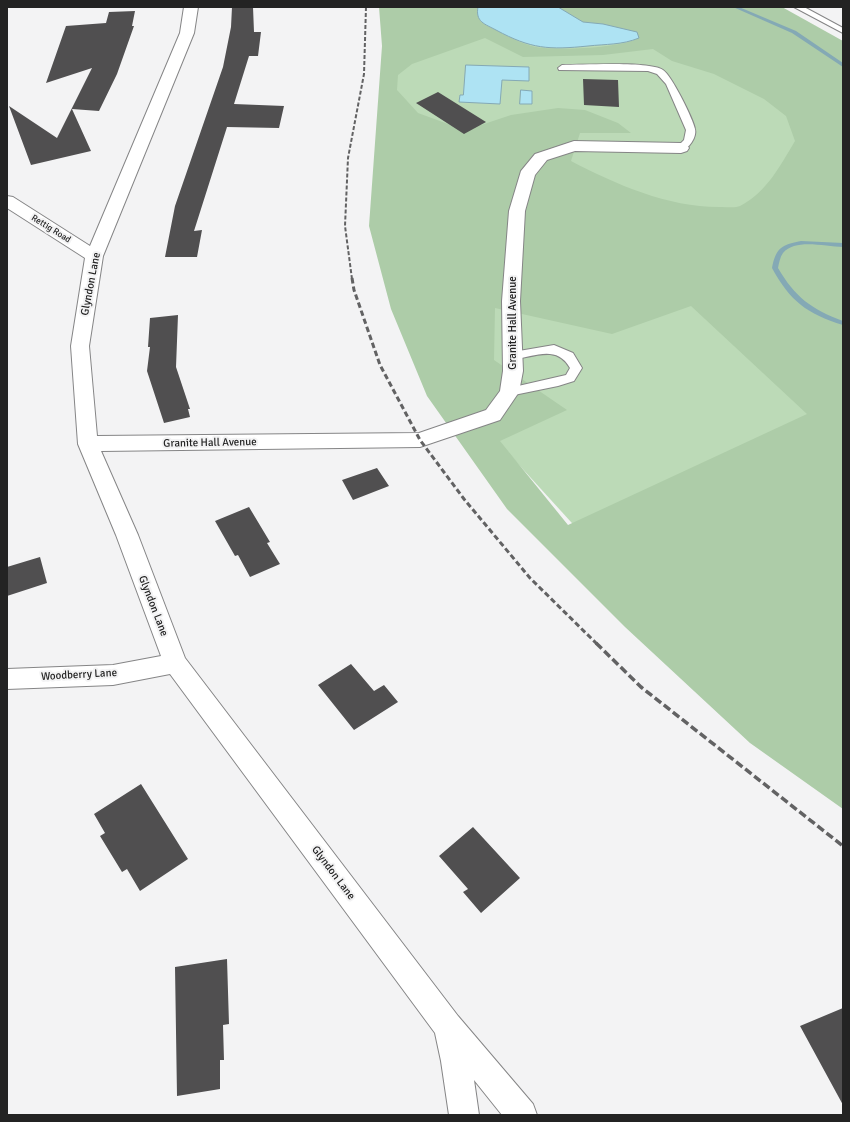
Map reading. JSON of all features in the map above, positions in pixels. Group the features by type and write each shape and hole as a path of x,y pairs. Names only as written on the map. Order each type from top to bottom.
{"street":[{"name":"Glyndon Lane","path":"191,7 187,33 94,256 80,346 88,444 127,535 175,663 448,1026 522,1115"},
{"name":"Granite Hall Avenue","path":"88,444 420,440 493,415 509,392 513,371 511,301 517,211 527,174 542,157 574,146 681,148"},
{"name":"Rettig Road","path":"7,201 94,256"},
{"name":"Woodberry Lane","path":"7,679 113,675 175,663"},
{"path":"448,1026 456,1061 464,1115"}],"lane":[{"path":"798,7 843,31"},
{"path":"562,68 649,68 660,72 670,83 691,130 688,142 681,148"},
{"path":"509,392 558,382 570,378 576,368 568,356 554,349 513,356"}],"green space":[{"path":"379,7 478,7 478,16 482,22 516,40 536,47 573,49 618,44 639,38 603,24 583,22 558,7 782,7 843,41 843,809 750,743 625,627 507,509 427,396 391,309 369,226 382,46","holes":["485,38 523,57 603,55 653,49 672,61 714,74 764,99 786,116 795,141 772,178 758,193 740,206 729,207 683,204 625,186 571,161 580,133 631,133 618,123 585,110 558,108 511,115 481,125 459,128 418,113 397,90 398,75 412,64","691,306 807,414 568,525 500,441 567,410 494,360 495,308 612,334"]},
{"path":"396,7 626,7 828,124 843,408 591,544 439,377 392,244"}],"water":[{"path":"478,7 558,7 583,22 603,24 637,32 639,38 620,43 562,48 540,47 508,36 485,24 479,19 477,12"},
{"path":"466,65 529,67 529,81 502,80 500,104 459,102 460,95 463,95"},
{"path":"521,90 532,91 532,104 520,104"}],"building":[{"path":"232,7 253,7 254,32 261,32 258,56 249,56 234,104 284,106 279,128 227,127 194,231 202,230 197,257 165,257 175,206 223,67 231,27"},
{"path":"135,11 132,26 134,26 117,74 99,111 72,109 91,151 31,165 9,106 57,138 92,68 46,83 66,26 106,23 109,12"},
{"path":"583,79 618,80 619,107 584,105"},
{"path":"438,92 486,122 464,134 416,103"},
{"path":"178,315 176,367 190,409 188,409 190,417 164,423 147,371 150,347 148,347 150,318"},
{"path":"377,468 389,486 353,500 342,480"},
{"path":"249,507 270,542 267,543 280,564 250,577 238,555 235,556 215,521"},
{"path":"40,557 47,583 7,596 7,567"},
{"path":"351,664 374,691 384,685 398,702 354,730 318,685"},
{"path":"141,784 188,859 140,891 127,869 122,872 100,836 105,833 94,814"},
{"path":"473,827 520,878 481,913 463,892 468,889 439,856"},
{"path":"227,959 229,1024 223,1025 224,1060 220,1060 220,1089 177,1096 175,967"},
{"path":"843,1008 843,1105 800,1026"}],"waterway":[{"path":"735,7 794,32 843,65"},
{"path":"843,245 810,243 793,244 779,253 775,268 788,289 803,304 820,314 843,323"}],"railway":[{"path":"352,279 345,226 348,158 364,74 366,7"},
{"path":"352,278 354,290 380,365 420,440 464,499 530,578 597,644"},
{"path":"596,643 641,687 843,846"}]}
